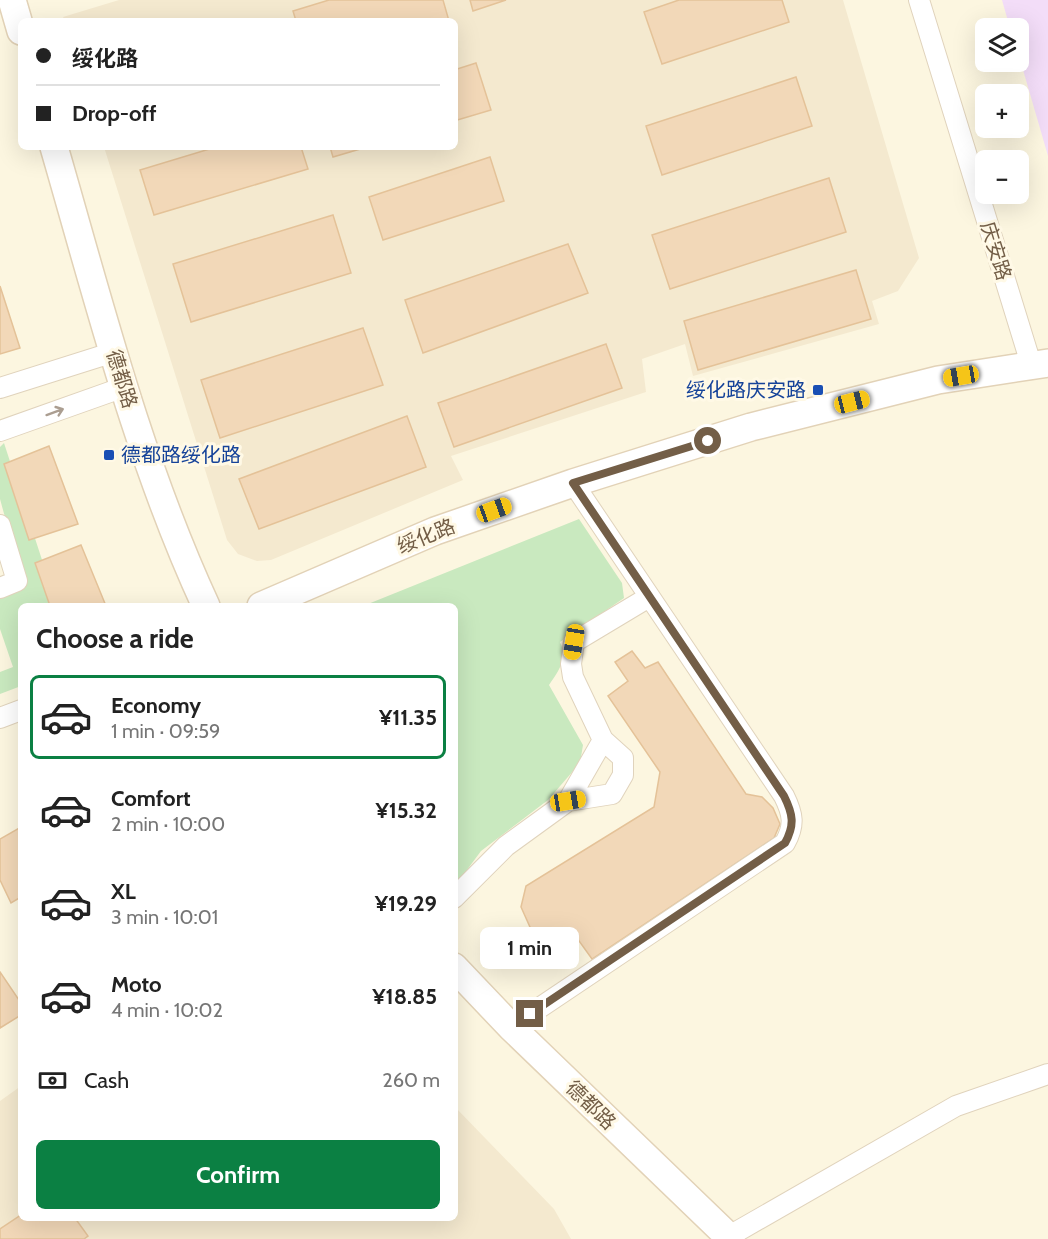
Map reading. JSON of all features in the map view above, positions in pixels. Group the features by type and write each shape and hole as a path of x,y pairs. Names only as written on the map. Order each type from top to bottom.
{"street":[{"name":"庆安路","path":"919,0 1040,364"},
{"name":"德都路","path":"55,150 124,387 182,554 205,603"},
{"path":"0,388 114,352"},
{"name":"绥化路","path":"268,603 435,531 573,483 751,427 938,380 1040,364"},
{"path":"0,431 124,387"},
{"path":"511,1028 785,843 793,828 791,810 784,796 573,483"},
{"path":"0,525 17,581 0,588"},
{"path":"568,801 612,794 623,775 623,758 603,740 573,677 571,664 574,642 649,597"},
{"path":"0,718 18,711"},
{"path":"458,894 506,846 568,801 603,740"},
{"name":"德都路","path":"458,971 511,1028 728,1238"},
{"path":"728,1238 956,1106 1048,1074"}],"shaded area":[{"path":"119,0 843,0 919,258 898,291 872,301 879,324 693,376 685,344 642,359 646,392 451,456 463,480 271,560 257,561 238,554 227,540 105,150 458,150 458,18 63,17"},
{"path":"1002,0 1048,0 1048,156 1029,84 1024,72 1029,72 1029,18 1007,18"},
{"path":"18,1088 18,1221 458,1221 458,1110 554,1209 571,1239 0,1239 0,1101"}],"green space":[{"path":"4,443 56,603 18,603 18,687 0,694 0,672 13,667 0,629 0,593 23,583 0,499 0,447"},
{"path":"579,519 622,583 624,598 560,642 563,659 549,685 583,745 580,763 548,800 481,851 458,882 458,603 370,603"}],"building":[{"path":"329,0 443,0 448,18 295,18 293,11"},
{"path":"470,0 506,0 473,11"},
{"path":"679,0 782,0 789,22 662,64 644,12"},
{"path":"476,63 491,110 458,120 458,69"},
{"path":"796,77 812,126 662,175 646,126"},
{"path":"206,150 302,150 308,169 154,215 140,170"},
{"path":"331,150 357,150 333,157"},
{"path":"490,157 504,201 383,240 369,197"},
{"path":"829,178 846,232 670,289 652,235"},
{"path":"333,215 351,273 191,322 173,264"},
{"path":"568,244 588,293 423,353 405,300"},
{"path":"856,270 871,319 698,370 684,321"},
{"path":"0,286 20,348 0,354"},
{"path":"363,328 383,385 220,438 201,380"},
{"path":"606,344 622,388 454,447 438,403"},
{"path":"407,416 426,467 259,529 239,479"},
{"path":"49,446 78,524 29,540 4,464"},
{"path":"81,545 105,603 49,603 35,563"},
{"path":"632,651 645,668 658,662 746,794 762,797 773,808 780,824 774,838 592,959 577,938 560,943 541,940 530,927 521,907 526,886 654,807 660,772 608,696 628,681 615,662"},
{"path":"18,829 18,899 11,903 0,880 0,839"},
{"path":"0,972 18,999 18,1017 0,1028"},
{"path":"18,1217 18,1221 77,1221 88,1236 84,1239 0,1239 0,1229"}],"place":[{"name":"绥化路庆安路","path":"818,390"},
{"name":"德都路绥化路","path":"109,455"}],"route":[{"path":"530,1014 785,843 793,828 791,810 784,796 573,483 708,441"}]}
